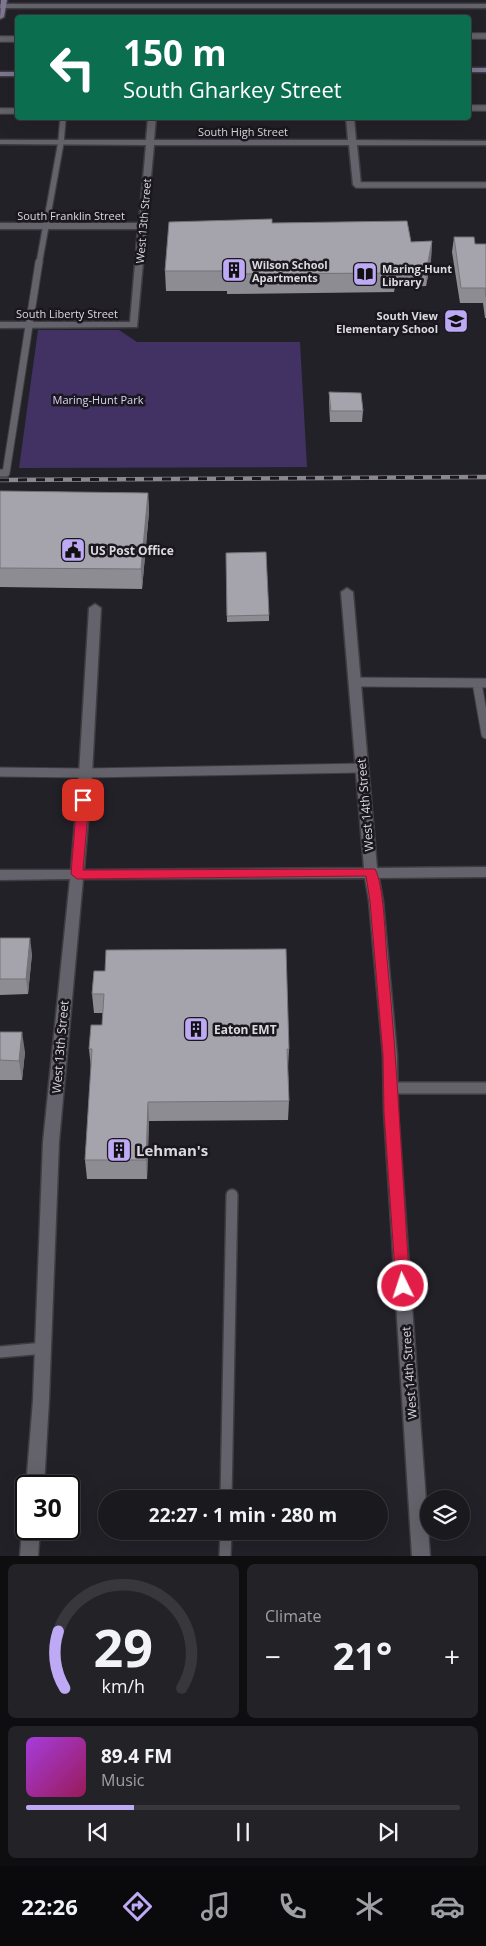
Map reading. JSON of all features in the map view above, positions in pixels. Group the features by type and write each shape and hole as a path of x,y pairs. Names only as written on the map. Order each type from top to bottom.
{"main road":[{"path":"0,17 3,4"},
{"path":"471,70 486,70"},
{"path":"0,74 15,74"}],"street":[{"path":"3,4 85,3 161,6 343,3 486,6"},
{"name":"West 13th Street","path":"134,325 152,120"},
{"path":"350,120 357,186"},
{"name":"South High Street","path":"0,142 486,143"},
{"name":"South Franklin Street","path":"0,226 143,226"},
{"name":"South Liberty Street","path":"0,324 134,325"},
{"name":"West 14th Street","path":"347,592 392,1088 391,1112 421,1556"},
{"name":"West 13th Street","path":"36,1475 44,1348 44,1265 51,1140 77,874 95,608"},
{"path":"0,875 486,872"},
{"path":"29,1556 30,1540"}],"lane":[{"path":"471,36 486,36"},
{"path":"0,40 15,39"},
{"path":"471,108 486,108"},
{"path":"0,111 15,111"},
{"path":"0,473 6,473 27,325 61,142 63,120"},
{"path":"357,186 486,185"},
{"path":"356,682 481,683 486,734"},
{"path":"0,772 85,773 362,768"},
{"path":"392,1088 486,1088"},
{"path":"226,1490 232,1195"},
{"path":"0,1352 44,1348"},
{"path":"225,1556 226,1540"}],"green space":[{"name":"Maring-Hunt Park","path":"38,330 119,330 137,342 300,342 307,467 19,468"}],"building":[{"path":"272,219 272,223 407,221 411,242 432,241 427,267 395,268 396,273 227,274 227,271 165,271 169,222"},
{"path":"454,237 474,237 475,244 486,244 486,297 485,288 461,288"},
{"path":"329,392 361,393 363,411 331,411"},
{"name":"US Post Office","path":"0,491 148,493 141,569 0,568"},
{"path":"266,552 269,615 227,616 226,553"},
{"path":"0,938 30,938 26,979 0,979"},
{"path":"286,949 289,1101 148,1102 146,1160 85,1160 92,1049 89,1049 91,1025 102,1025 104,994 92,994 94,971 105,971 106,950"},
{"path":"0,1032 22,1032 19,1061 0,1060"}],"railway":[{"path":"0,480 486,477"}],"place":[{"name":"Wilson School Apartments","path":"234,270"},
{"name":"Maring-Hunt Library","path":"365,274"},
{"name":"South View Elementary School","path":"456,321"},
{"name":"US Post Office","path":"73,550"},
{"name":"Eaton EMT","path":"196,1029"},
{"name":"Lehman's","path":"119,1150"}],"route":[{"path":"83,800 77,874 371,872 376,901 390,1055 391,1112 403,1286"}]}
